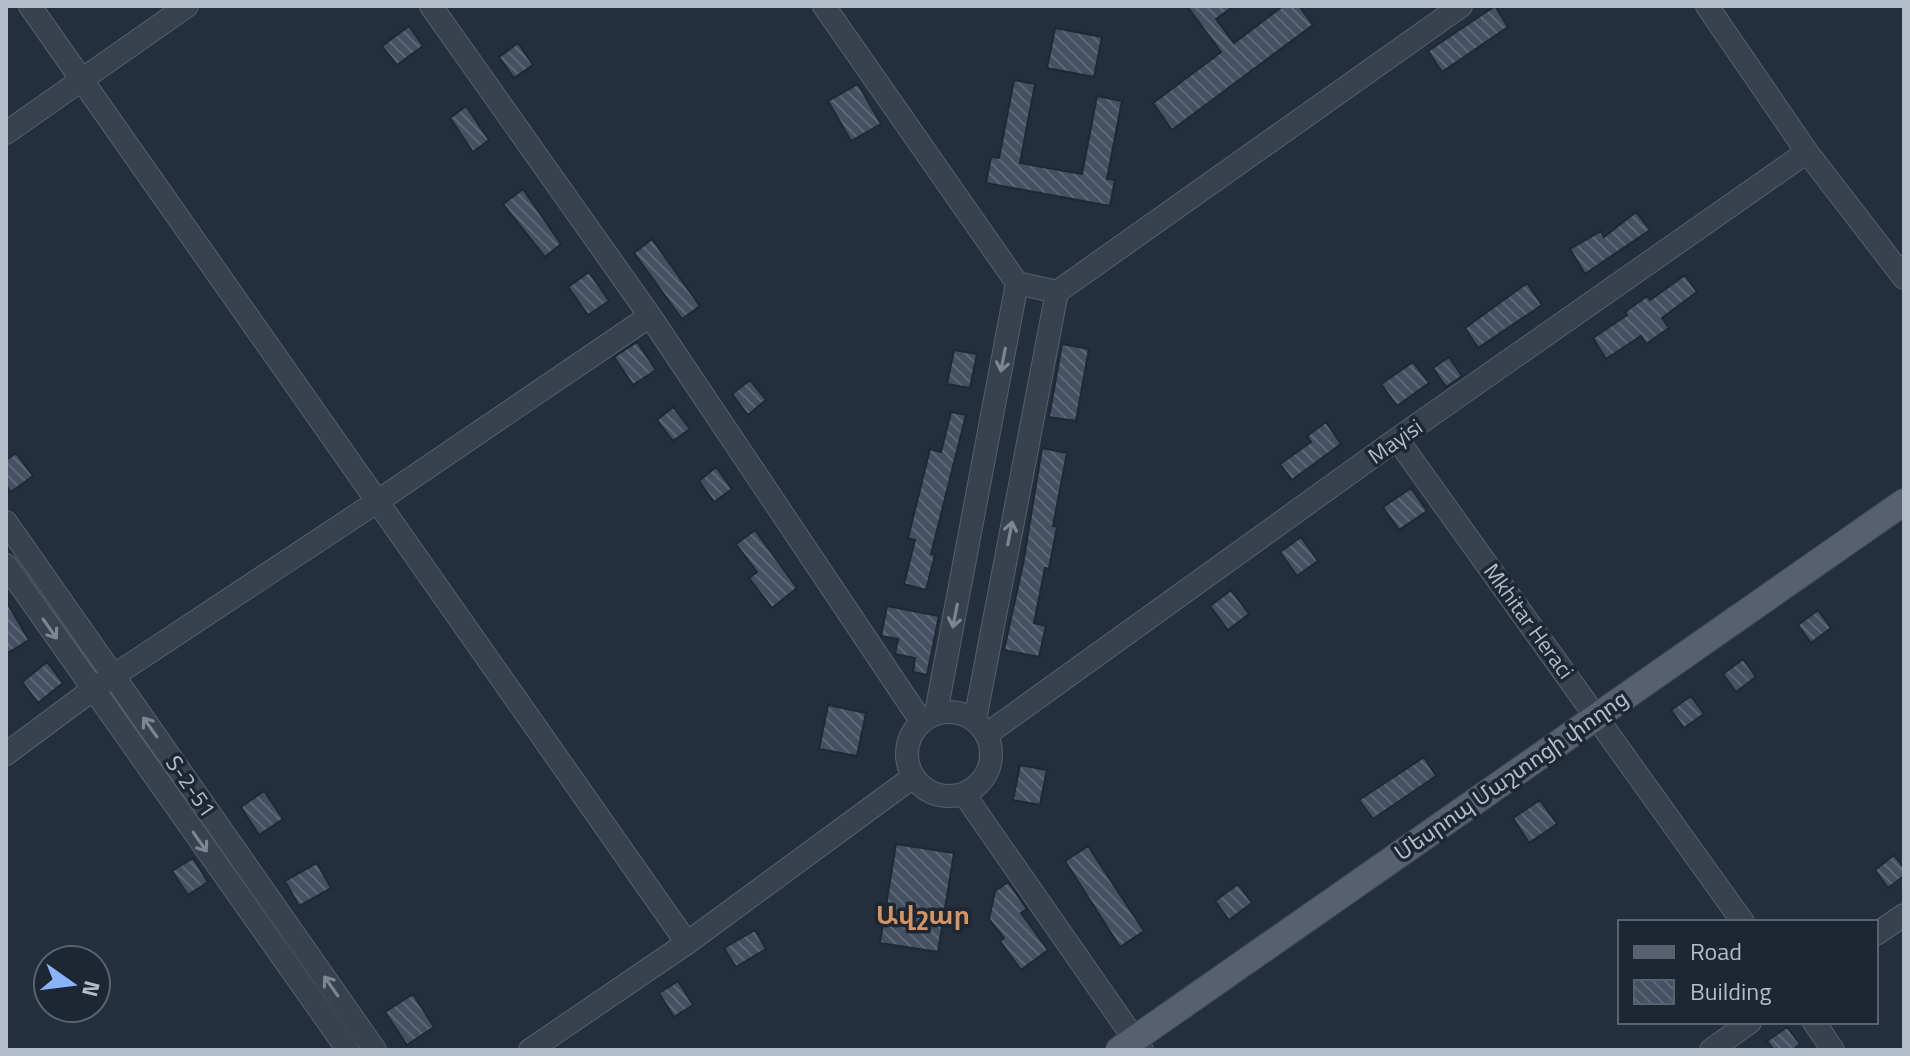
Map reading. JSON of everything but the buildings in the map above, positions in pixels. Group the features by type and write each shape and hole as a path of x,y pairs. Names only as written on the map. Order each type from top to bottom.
{"main road":[{"name":"Մեսրոպ Մաշտոցի փողոց","path":"1131,1046 1597,715 1904,502"}],"street":[{"path":"30,6 687,943"},
{"path":"6,133 187,6"},
{"path":"431,6 929,717"},
{"path":"824,6 1017,283 1057,292"},
{"path":"981,727 1057,292 1461,6"},
{"path":"1707,6 1807,152 1904,278"},
{"name":"Mayisi","path":"981,727 1807,152"},
{"path":"929,717 963,714 981,727 991,748 991,762 986,776 977,787 950,797 936,795 923,788 908,766 908,742 929,717 1017,283"},
{"path":"6,754 92,690 650,316"},
{"name":"Mkhitar Heraci","path":"1397,439 1742,920"},
{"name":"Տ-2-51","path":"6,522 375,1050"},
{"name":"Տ-2-51","path":"6,565 348,1050"},
{"path":"530,1050 687,943 913,777"},
{"path":"964,794 1131,1046"},
{"path":"1878,933 1904,915"},
{"path":"1711,1050 1747,1024"},
{"path":"1815,1024 1833,1050"}],"district":[{"name":"Ավշար","path":"923,915"}]}
